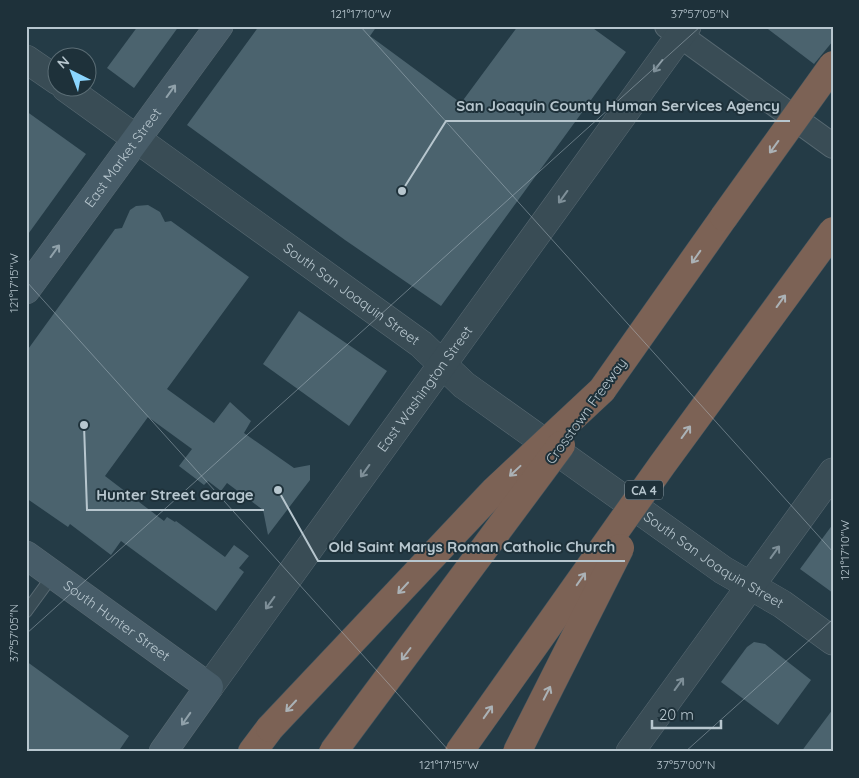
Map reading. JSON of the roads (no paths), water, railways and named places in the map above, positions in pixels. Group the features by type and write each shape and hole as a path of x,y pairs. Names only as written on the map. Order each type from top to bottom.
{"highway":[{"name":"Crosstown Freeway","path":"333,752 602,390 833,65"},
{"name":"CA 4","path":"460,752 662,465 833,231"},
{"path":"252,752 270,728 494,491 602,390"},
{"path":"517,752 662,465"}],"main road":[{"name":"East Market Street","path":"26,290 219,26"},
{"name":"South Hunter Street","path":"26,555 209,687"},
{"name":"East Washington Street","path":"163,752 209,687"}],"street":[{"path":"678,29 833,146"},
{"name":"East Washington Street","path":"209,687 442,364 678,29"},
{"path":"26,58 48,74"},
{"name":"South San Joaquin Street","path":"80,98 421,344 464,386 723,570 782,604 833,641"},
{"path":"630,752 833,472"}],"lane":[{"path":"26,612 54,574"}],"place":[{"name":"San Joaquin County Human Services Agency","path":"402,191"},
{"name":"Hunter Street Garage","path":"84,425"},
{"name":"Old Saint Marys Roman Catholic Church","path":"278,490"}]}
